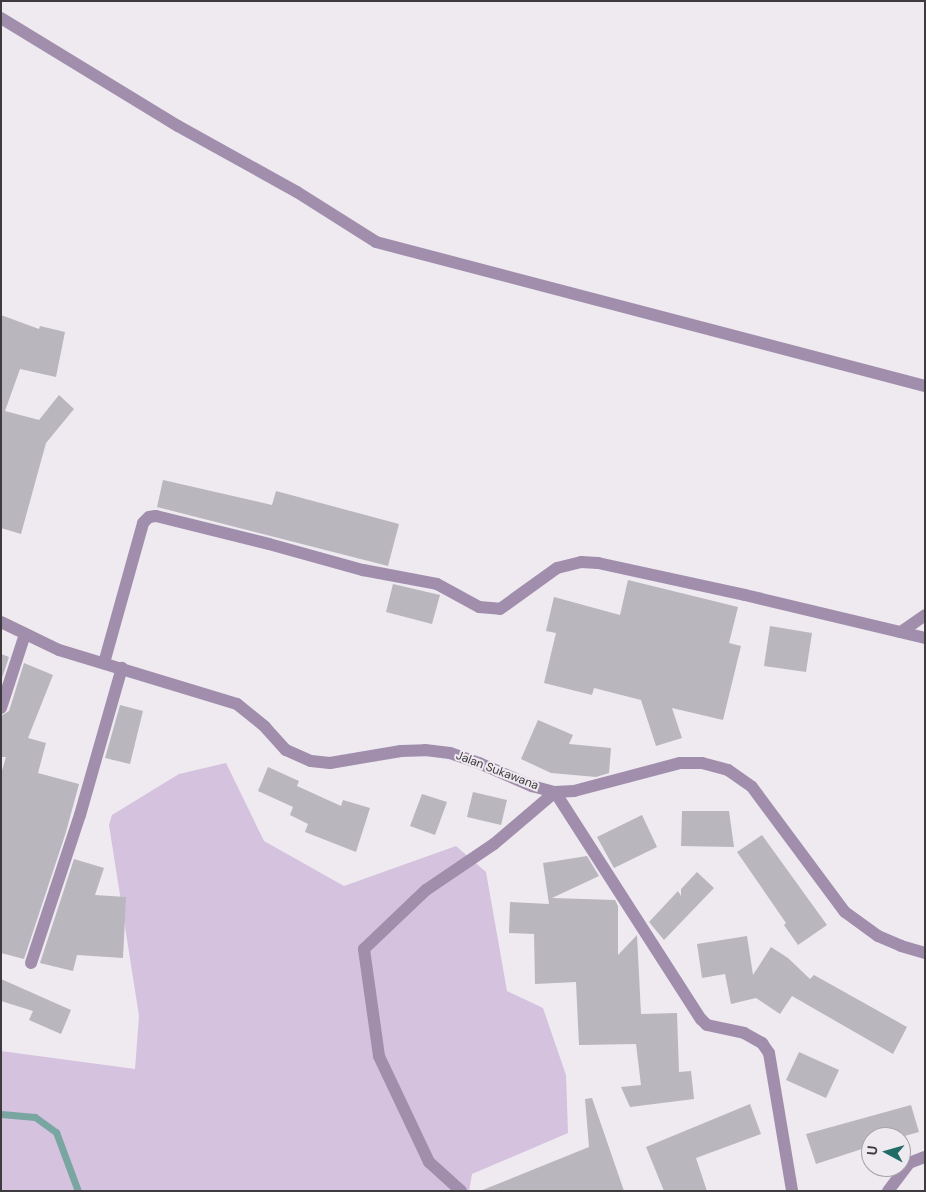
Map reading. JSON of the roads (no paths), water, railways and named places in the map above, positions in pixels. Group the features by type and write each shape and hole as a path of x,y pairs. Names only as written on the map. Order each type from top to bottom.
{"street":[{"path":"1,18 178,126 297,192 376,242 925,386"},
{"path":"104,663 144,523 149,517 156,516 363,570 437,584 479,607 500,609 557,568 581,562 598,563 925,638"},
{"path":"901,632 925,615"},
{"name":"Jalan Sukawana","path":"1,622 59,650 237,704 265,727 286,750 311,761 330,763 402,751 425,750 450,753 532,786 555,792 574,791 680,763 702,764 728,770 752,787 845,912 878,936 901,946 925,952"},
{"path":"1,708 25,634"},
{"path":"31,963 80,815 122,668"},
{"path":"462,1191 429,1162 379,1056 364,949 426,890 494,844 555,792 701,1019 707,1025 744,1033 762,1042 769,1053 792,1191"},
{"path":"888,1191 909,1164 925,1157"}],"waterway":[{"path":"1,1114 35,1117 56,1132 78,1191"}]}
